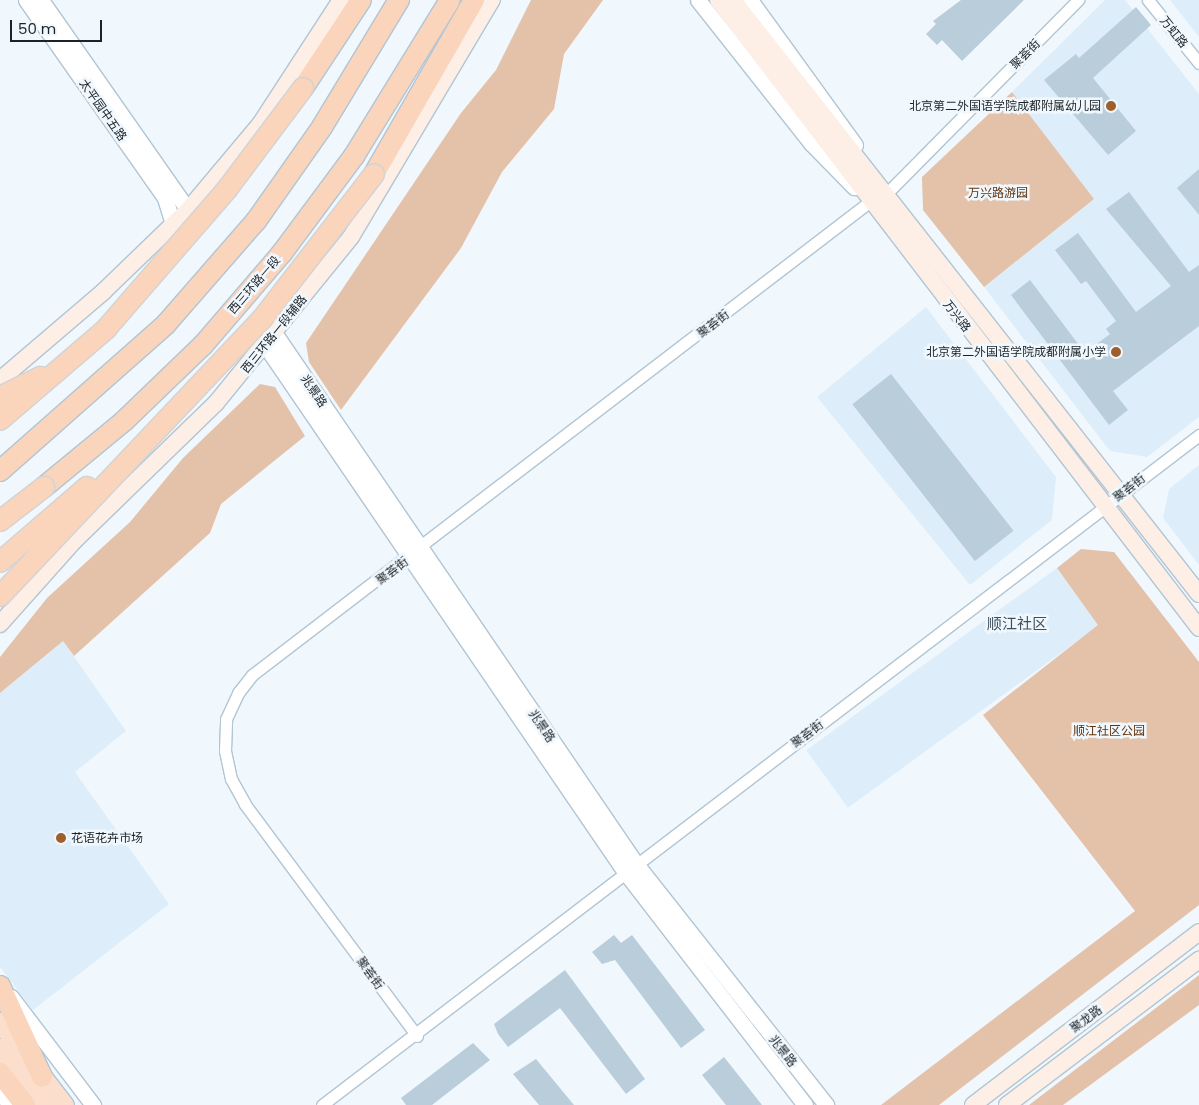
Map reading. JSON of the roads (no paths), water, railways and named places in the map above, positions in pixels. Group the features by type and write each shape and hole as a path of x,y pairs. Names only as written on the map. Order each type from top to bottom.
{"highway":[{"path":"0,420 84,349 228,188 303,88 361,0"},
{"path":"7,465 166,324 256,221 322,127 399,0"},
{"name":"西三环路一段","path":"0,521 124,421 204,344 282,253 354,156 450,0"},
{"path":"0,596 262,319 374,174 474,0"},
{"path":"0,397 84,349"},
{"path":"0,562 154,432"},
{"path":"0,986 42,1076"},
{"path":"0,1073 25,1105"}],"main road":[{"path":"0,380 188,210 261,123 341,0"},
{"name":"西三环路一段辅路","path":"0,624 74,541 216,403 352,237 492,0"},
{"name":"万兴路","path":"718,0 738,6 869,202 1199,628"},
{"path":"738,6 832,130 887,192 1199,594"},
{"name":"聚龙路","path":"973,1105 1199,932"},
{"name":"聚龙路","path":"1007,1105 1199,960"},
{"path":"0,1022 64,1105"},
{"path":"0,1048 43,1105"}],"street":[{"name":"太平园中五路","path":"26,0 165,198 173,224"},
{"name":"太平园中五路","path":"41,0 188,210"},
{"path":"698,0 811,143 869,202"},
{"name":"聚荟街","path":"887,192 1078,0"},
{"name":"万虹路","path":"1148,0 1199,63"},
{"name":"聚荟街","path":"417,1036 245,804 231,779 225,751 226,719 252,675 422,549 869,202"},
{"name":"兆景路","path":"270,339 422,549 631,868 826,1105"},
{"name":"兆景路","path":"270,339 409,558 631,868 805,1105"},
{"name":"聚荟街","path":"322,1105 417,1036 631,868 1199,434"},
{"path":"0,982 93,1105"},
{"path":"0,1092 10,1105"}],"place":[{"name":"北京第二外国语学院成都附属幼儿园","path":"1111,106"},
{"name":"北京第二外国语学院成都附属小学","path":"1116,352"},
{"name":"花语花卉市场","path":"61,838"}],"district":[{"name":"顺江社区","path":"1017,624"}],"park label":[{"name":"万兴路游园","path":"998,193"},
{"name":"顺江社区公园","path":"1109,731"}]}
